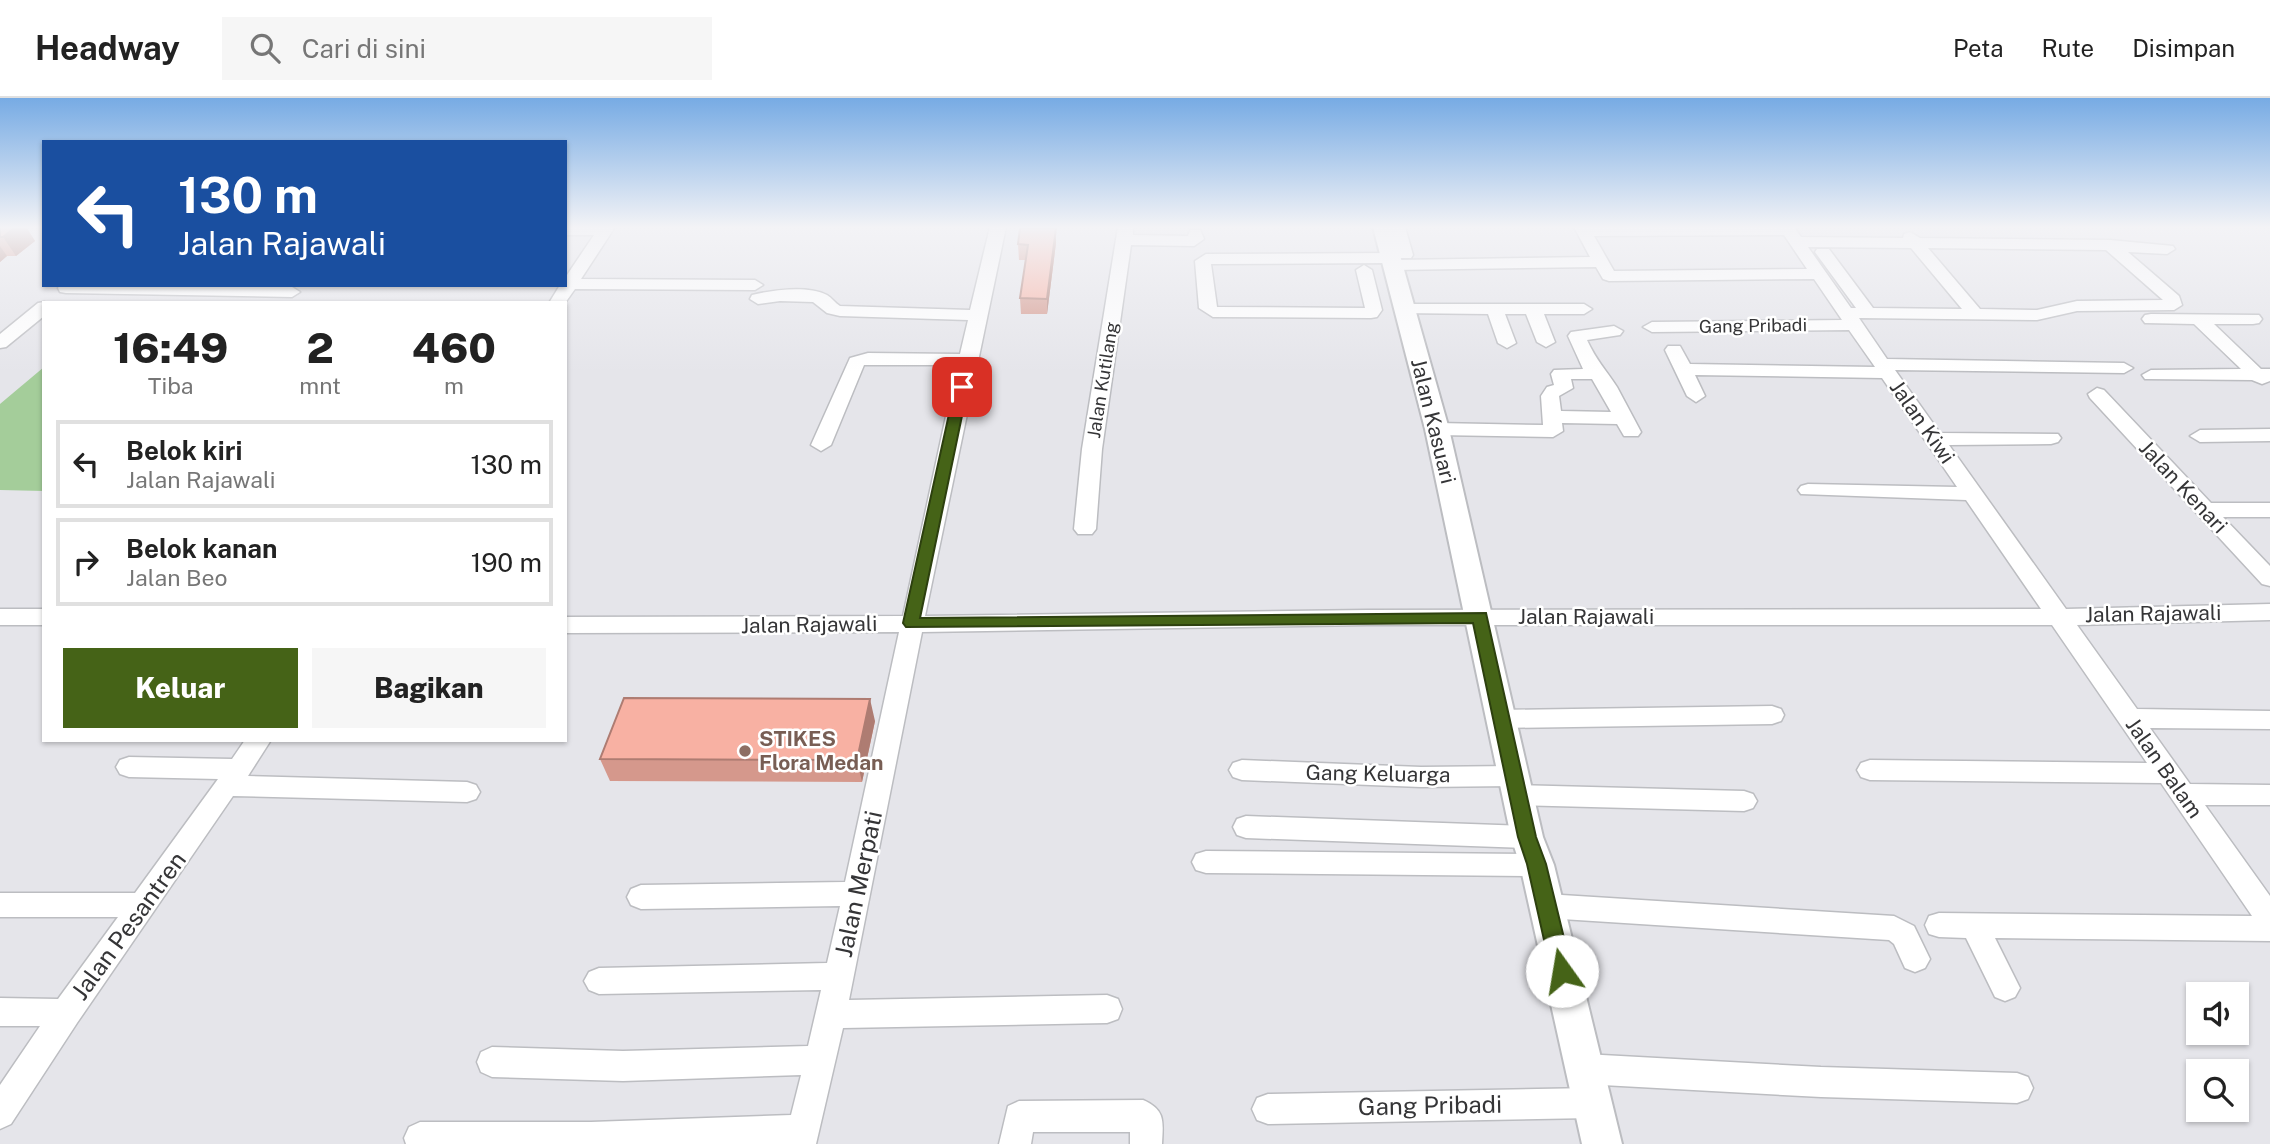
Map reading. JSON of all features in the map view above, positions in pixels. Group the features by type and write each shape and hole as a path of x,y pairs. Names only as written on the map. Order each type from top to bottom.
{"street":[{"path":"591,276 756,292 767,296 817,298 829,309 840,311 978,315"},
{"name":"Jalan Merpati","path":"802,1137 857,894 911,623 987,276"},
{"name":"Jalan Kutilang","path":"1085,529 1092,449 1119,276"},
{"path":"1203,276 1207,308 1210,312 1368,314 1374,310 1365,276"},
{"name":"Jalan Kasuari","path":"1396,276 1437,429 1480,617 1500,719 1602,1144"},
{"path":"1609,276 1813,279 1812,276"},
{"name":"Jalan Kiwi","path":"1812,276 1856,317 1885,369 2059,616"},
{"path":"1825,276 1856,317 2045,315 2077,306 2174,305 2173,300 2148,276"},
{"path":"1943,276 1976,315"},
{"path":"50,301 68,287 292,292"},
{"path":"0,342 42,309"},
{"path":"1404,309 1584,309"},
{"path":"1533,309 1546,342"},
{"path":"1495,310 1507,343"},
{"name":"Gang Pribadi","path":"1652,327 1856,317"},
{"path":"2116,318 2253,319"},
{"path":"2198,319 2265,378"},
{"path":"1550,417 1628,425 1607,386 1589,364 1577,335 1614,331"},
{"path":"1674,350 1696,396"},
{"path":"821,445 856,362 867,358 967,360"},
{"path":"1683,369 2124,368"},
{"path":"1437,429 1553,431 1550,396 1554,391 1564,388 1560,374 1597,374"},
{"path":"2151,374 2265,378"},
{"name":"Jalan Kenari","path":"2097,394 2270,579"},
{"path":"2200,436 2270,435"},
{"path":"1933,439 2051,438"},
{"path":"1808,490 1973,494"},
{"path":"2203,510 2270,510"},
{"name":"Jalan Rajawali","path":"567,625 841,626 1480,617 2059,616 2270,612"},
{"name":"Jalan Balam","path":"2059,616 2174,783 2265,906"},
{"path":"0,617 42,617"},
{"path":"1500,719 1772,715"},
{"path":"2129,718 2270,720"},
{"name":"Jalan Pesantren","path":"0,1112 66,1013 258,742"},
{"path":"129,767 234,777 467,792"},
{"name":"Gang Keluarga","path":"1242,770 1421,777 1744,801"},
{"path":"1870,770 2174,783 2270,795"},
{"path":"1246,827 1532,851"},
{"path":"1206,862 1532,851"},
{"path":"641,897 857,894"},
{"path":"0,905 144,905"},
{"path":"1546,906 1894,928 1904,935 1915,959"},
{"path":"1939,925 2270,929"},
{"path":"1974,925 2005,988"},
{"path":"599,981 839,976"},
{"path":"830,1014 1107,1009"},
{"path":"0,1012 66,1013"},
{"path":"492,1062 623,1066 820,1060"},
{"path":"1584,1069 1821,1082 2017,1088"},
{"name":"Gang Pribadi","path":"1269,1109 1592,1104"},
{"path":"1015,1144 1019,1117 1143,1116 1147,1121 1146,1144"},
{"path":"421,1138 802,1137"}],"green space":[{"path":"42,369 42,491 0,490 0,404"}],"building":[{"path":"1023,276 1050,276 1047,299 1020,298"},
{"path":"624,698 870,699 857,760 600,759"}],"place":[{"name":"STIKES Flora Medan","path":"745,751"}],"route":[{"path":"962,387 911,623 1480,617 1527,837 1537,864 1562,971"}]}
